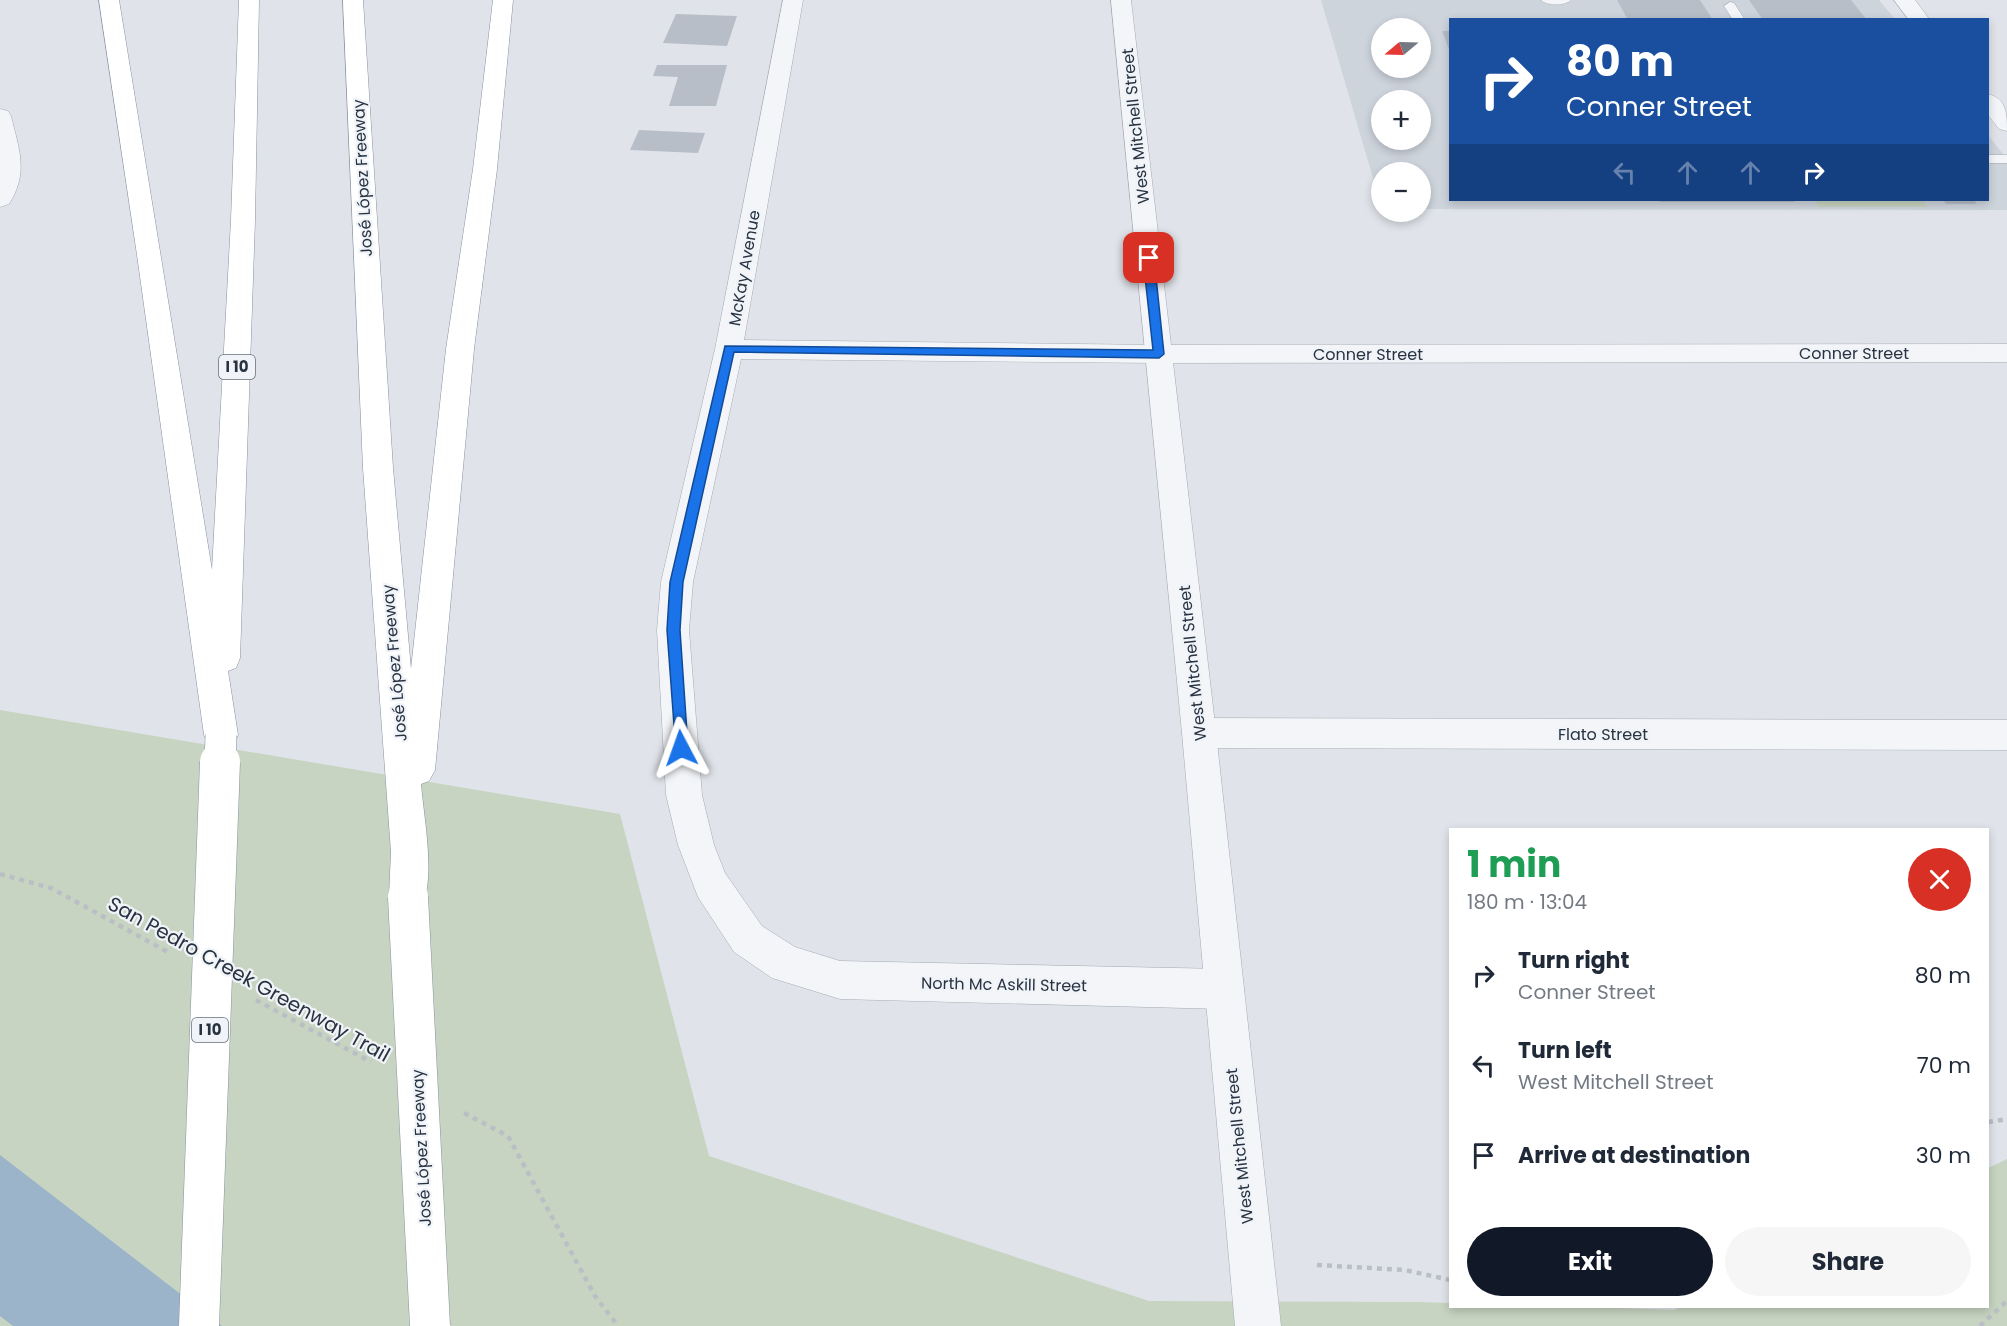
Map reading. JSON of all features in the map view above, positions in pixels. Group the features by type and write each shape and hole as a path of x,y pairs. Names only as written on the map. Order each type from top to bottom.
{"highway":[{"path":"109,0 155,289 221,735"},
{"name":"I 10","path":"199,1326 243,220 249,0"},
{"name":"José López Freeway","path":"353,0 378,468 409,852 408,897 430,1326"},
{"path":"409,852 460,349 485,169 502,0"}],"street":[{"name":"McKay Avenue","path":"786,964 748,939 711,884 696,845 684,795 673,630 677,582 729,348 794,0"},
{"name":"West Mitchell Street","path":"1121,0 1199,733 1256,1312"},
{"path":"1904,0 1918,18"},
{"path":"1989,101 2007,124"},
{"path":"0,116 11,166 0,199"},
{"name":"Conner Street","path":"729,348 1159,354 2007,352"},
{"name":"Flato Street","path":"1199,733 2007,735"},
{"name":"North Mc Askill Street","path":"786,964 840,980 1224,989"}],"lane":[{"path":"1547,0 1565,0"},
{"path":"1730,6 1738,18"},
{"path":"1989,159 2007,159"}],"path":[{"name":"San Pedro Creek Greenway Trail","path":"0,874 51,888 176,956"},
{"name":"San Pedro Creek Greenway Trail","path":"249,996 373,1063"},
{"path":"456,1108 508,1136 595,1296 618,1326"},
{"path":"1989,1122 2007,1119"},
{"path":"1317,1264 1405,1270 1449,1280"},
{"path":"1980,1326 2007,1301"}],"shaded area":[{"path":"1321,0 1879,0 1894,18 1449,18 1449,201 1989,201 1989,136 2007,159 2007,210 1431,209 1431,162 1371,162 1371,172"}],"green space":[{"path":"1815,201 1923,201 1928,207 1819,207"},
{"path":"0,710 620,814 709,1156 1149,1301 1419,1302 1449,1303 1449,1308 1674,1310 1678,1308 1989,1308 1989,1168 2007,1159 2007,1326 0,1326"}],"water":[{"path":"0,1155 222,1326 13,1326 0,1316"}],"building":[{"path":"1617,0 1700,0 1712,18 1627,18"},
{"path":"1749,0 1851,0 1865,18 1762,18"},
{"path":"676,14 737,16 727,46 663,43"},
{"path":"1442,31 1449,31 1449,49"},
{"path":"657,65 727,65 716,106 669,106 678,77 653,76"},
{"path":"639,130 705,133 698,153 630,150"},
{"path":"1660,201 1795,202 1660,202"},
{"path":"1944,201 1975,201 1977,204 1946,204"}],"route":[{"path":"681,748 673,630 677,582 693,519 713,413 729,348 1159,354 1149,258"}]}
